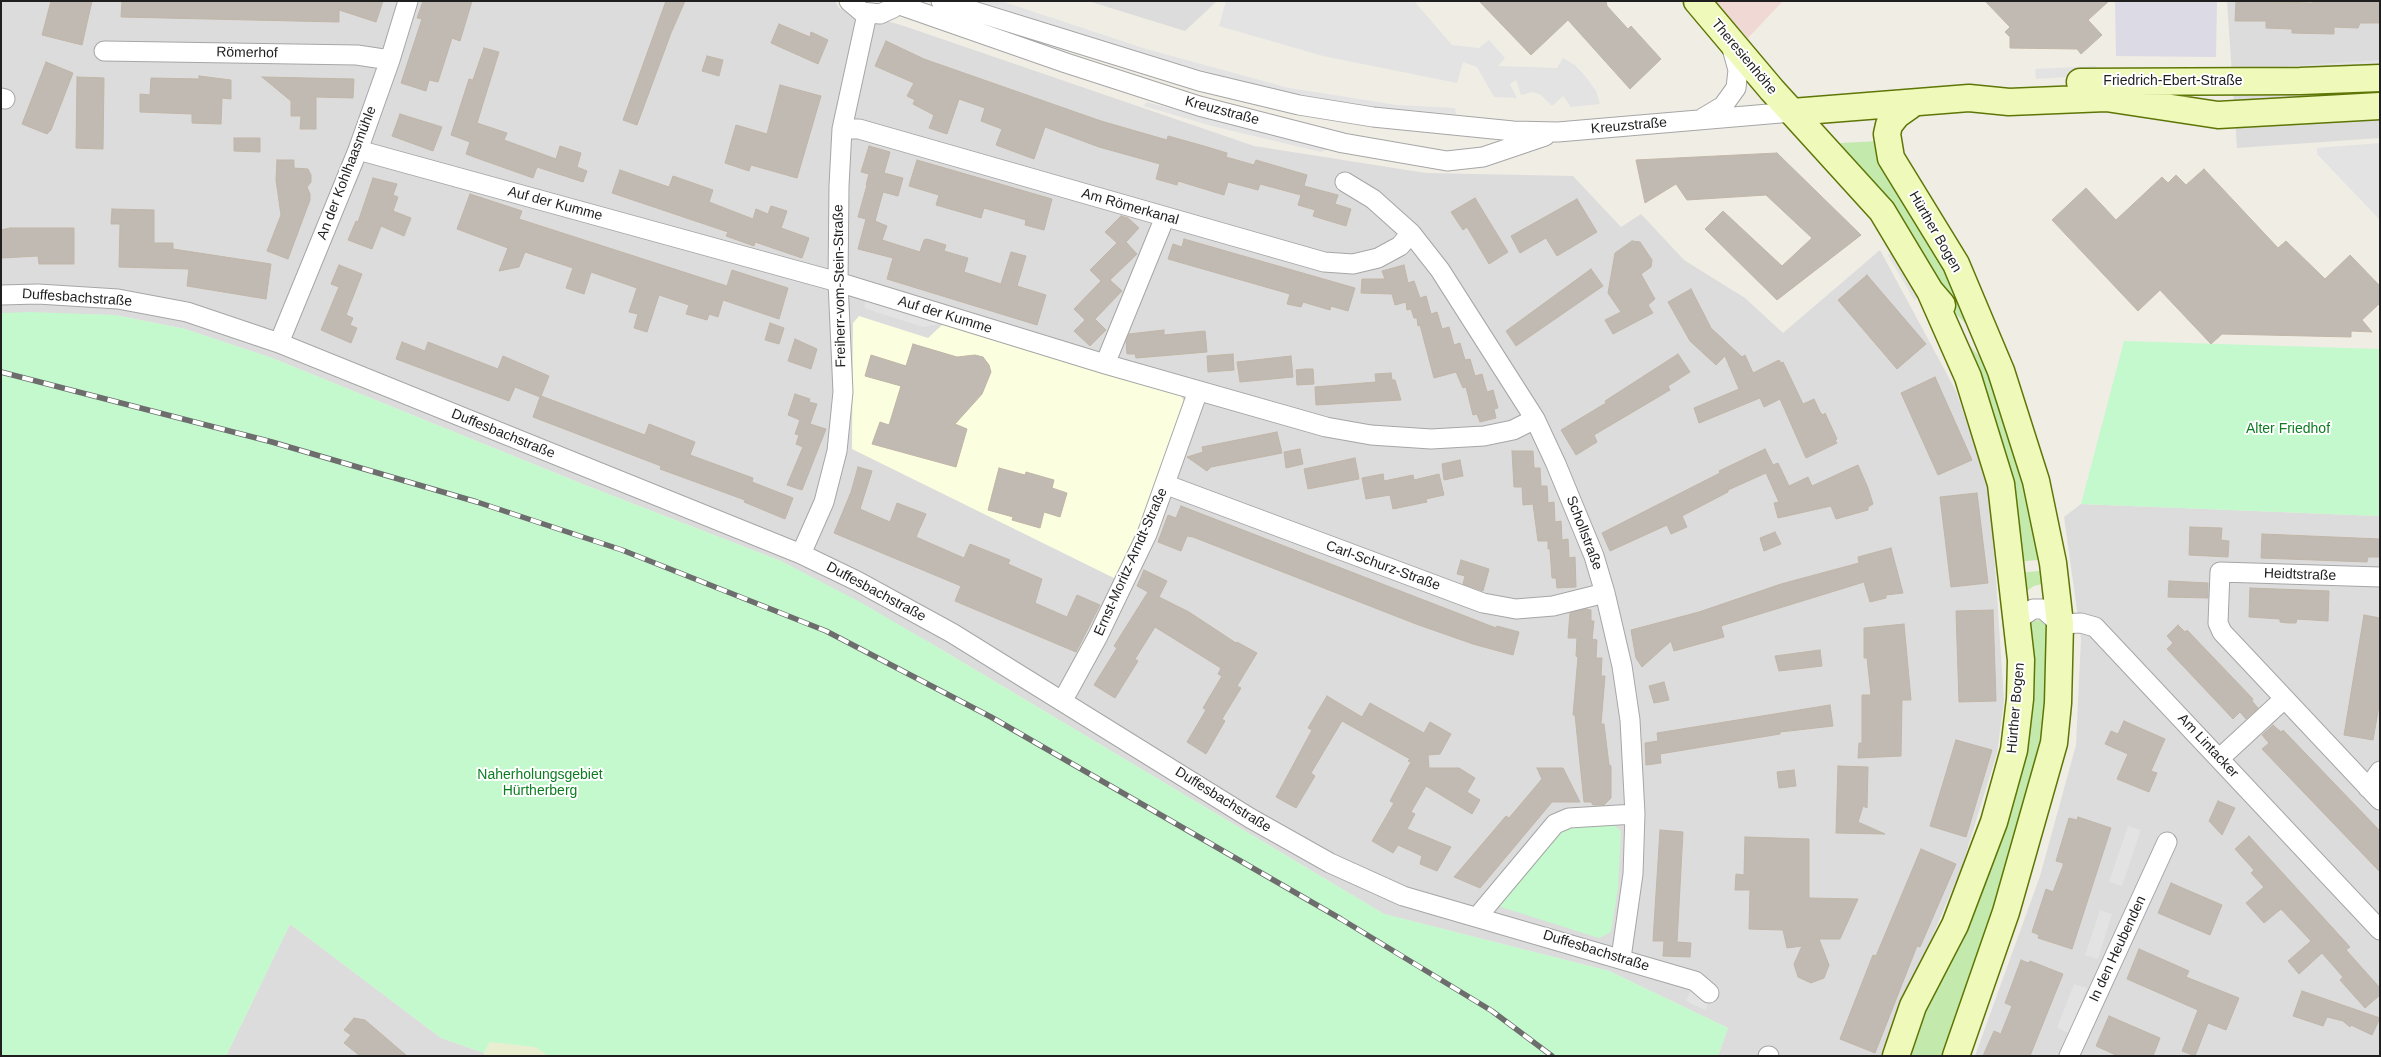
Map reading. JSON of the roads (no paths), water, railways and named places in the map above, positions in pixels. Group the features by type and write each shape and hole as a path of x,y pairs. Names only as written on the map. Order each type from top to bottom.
{"street":[{"name":"An der Kohlhaasmühle","path":"280,343 358,150 390,60 408,1"},
{"path":"849,1 854,7 867,14 880,14 898,3"},
{"name":"Kreuzstraße","path":"941,1 1199,81 1298,105 1374,117 1513,131 1558,132 1792,112"},
{"name":"Theresienhöhe","path":"1697,1 1792,112"},
{"name":"Kreuzstraße","path":"898,3 1066,63 1198,106 1343,143 1447,161 1483,157 1558,132"},
{"name":"Freiherr-vom-Stein-Straße","path":"801,554 824,502 837,451 843,392 838,282 838,186 842,129 867,14"},
{"name":"Kreuzstraße","path":"1700,120 1723,106 1736,88 1738,70 1730,40"},
{"name":"Römerhof","path":"104,51 357,55 390,60"},
{"name":"Friedrich-Ebert-Straße","path":"1969,98 2014,84 2158,80 2300,81 2380,78"},
{"name":"Friedrich-Ebert-Straße","path":"1792,112 1969,98 2009,102 2106,98 2218,115 2380,106"},
{"name":"Hürther Bogen","path":"1914,103 1897,115 1889,125 1887,134 1891,158 1956,264 2001,371 2036,481 2053,563 2060,624 2058,703 2054,743 2006,912 1956,1056"},
{"name":"Hürther Bogen","path":"1792,112 1882,211 1930,291 1968,377 2002,484 2017,620 2021,660 2020,699 2014,750 2005,790 1954,925 1913,1006 1896,1056"},
{"name":"Am Römerkanal","path":"842,129 859,129 1324,262 1353,264 1378,258 1400,246 1411,233"},
{"name":"Auf der Kumme","path":"358,150 838,282 1105,364 1326,427 1371,435 1430,439 1484,436 1513,430 1534,419"},
{"name":"Schollstraße","path":"1345,182 1373,199 1411,233 1440,270 1534,419 1556,464 1591,548 1606,593 1622,666 1630,720 1635,814 1633,874 1621,958"},
{"path":"1105,364 1165,217"},
{"name":"Hürther Bogen","path":"1930,291 1963,332 2001,371"},
{"name":"Duffesbachstraße","path":"1,294 38,294 118,299 187,312 280,343 801,554 857,581 952,633 1250,818 1330,863 1387,890 1695,981 1709,993"},
{"name":"Ernst-Moritz-Arndt-Straße","path":"1062,700 1122,590 1166,485 1198,391"},
{"name":"Carl-Schurz-Straße","path":"1166,485 1483,603 1516,609 1553,606 1606,593"},
{"name":"Heidtstraße","path":"2284,699 2222,632 2218,623 2220,572 2380,577"},
{"path":"2017,620 2033,609 2043,609 2060,624"},
{"name":"Am Lintacker","path":"2060,624 2081,623 2095,627 2380,930"},
{"path":"2220,758 2284,699 2374,794"},
{"path":"2374,794 2380,771"},
{"path":"1478,916 1555,824 1570,818 1635,814"},
{"name":"In den Heubenden","path":"2069,1056 2167,842"}],"railway":[{"path":"1,372 272,442 477,502 622,550 826,631 991,717 1341,919 1492,1011 1552,1056"}],"park label":[{"name":"Alter Friedhof","path":"2288,429"},
{"name":"Naherholungsgebiet Hürtherberg","path":"540,784"}]}
